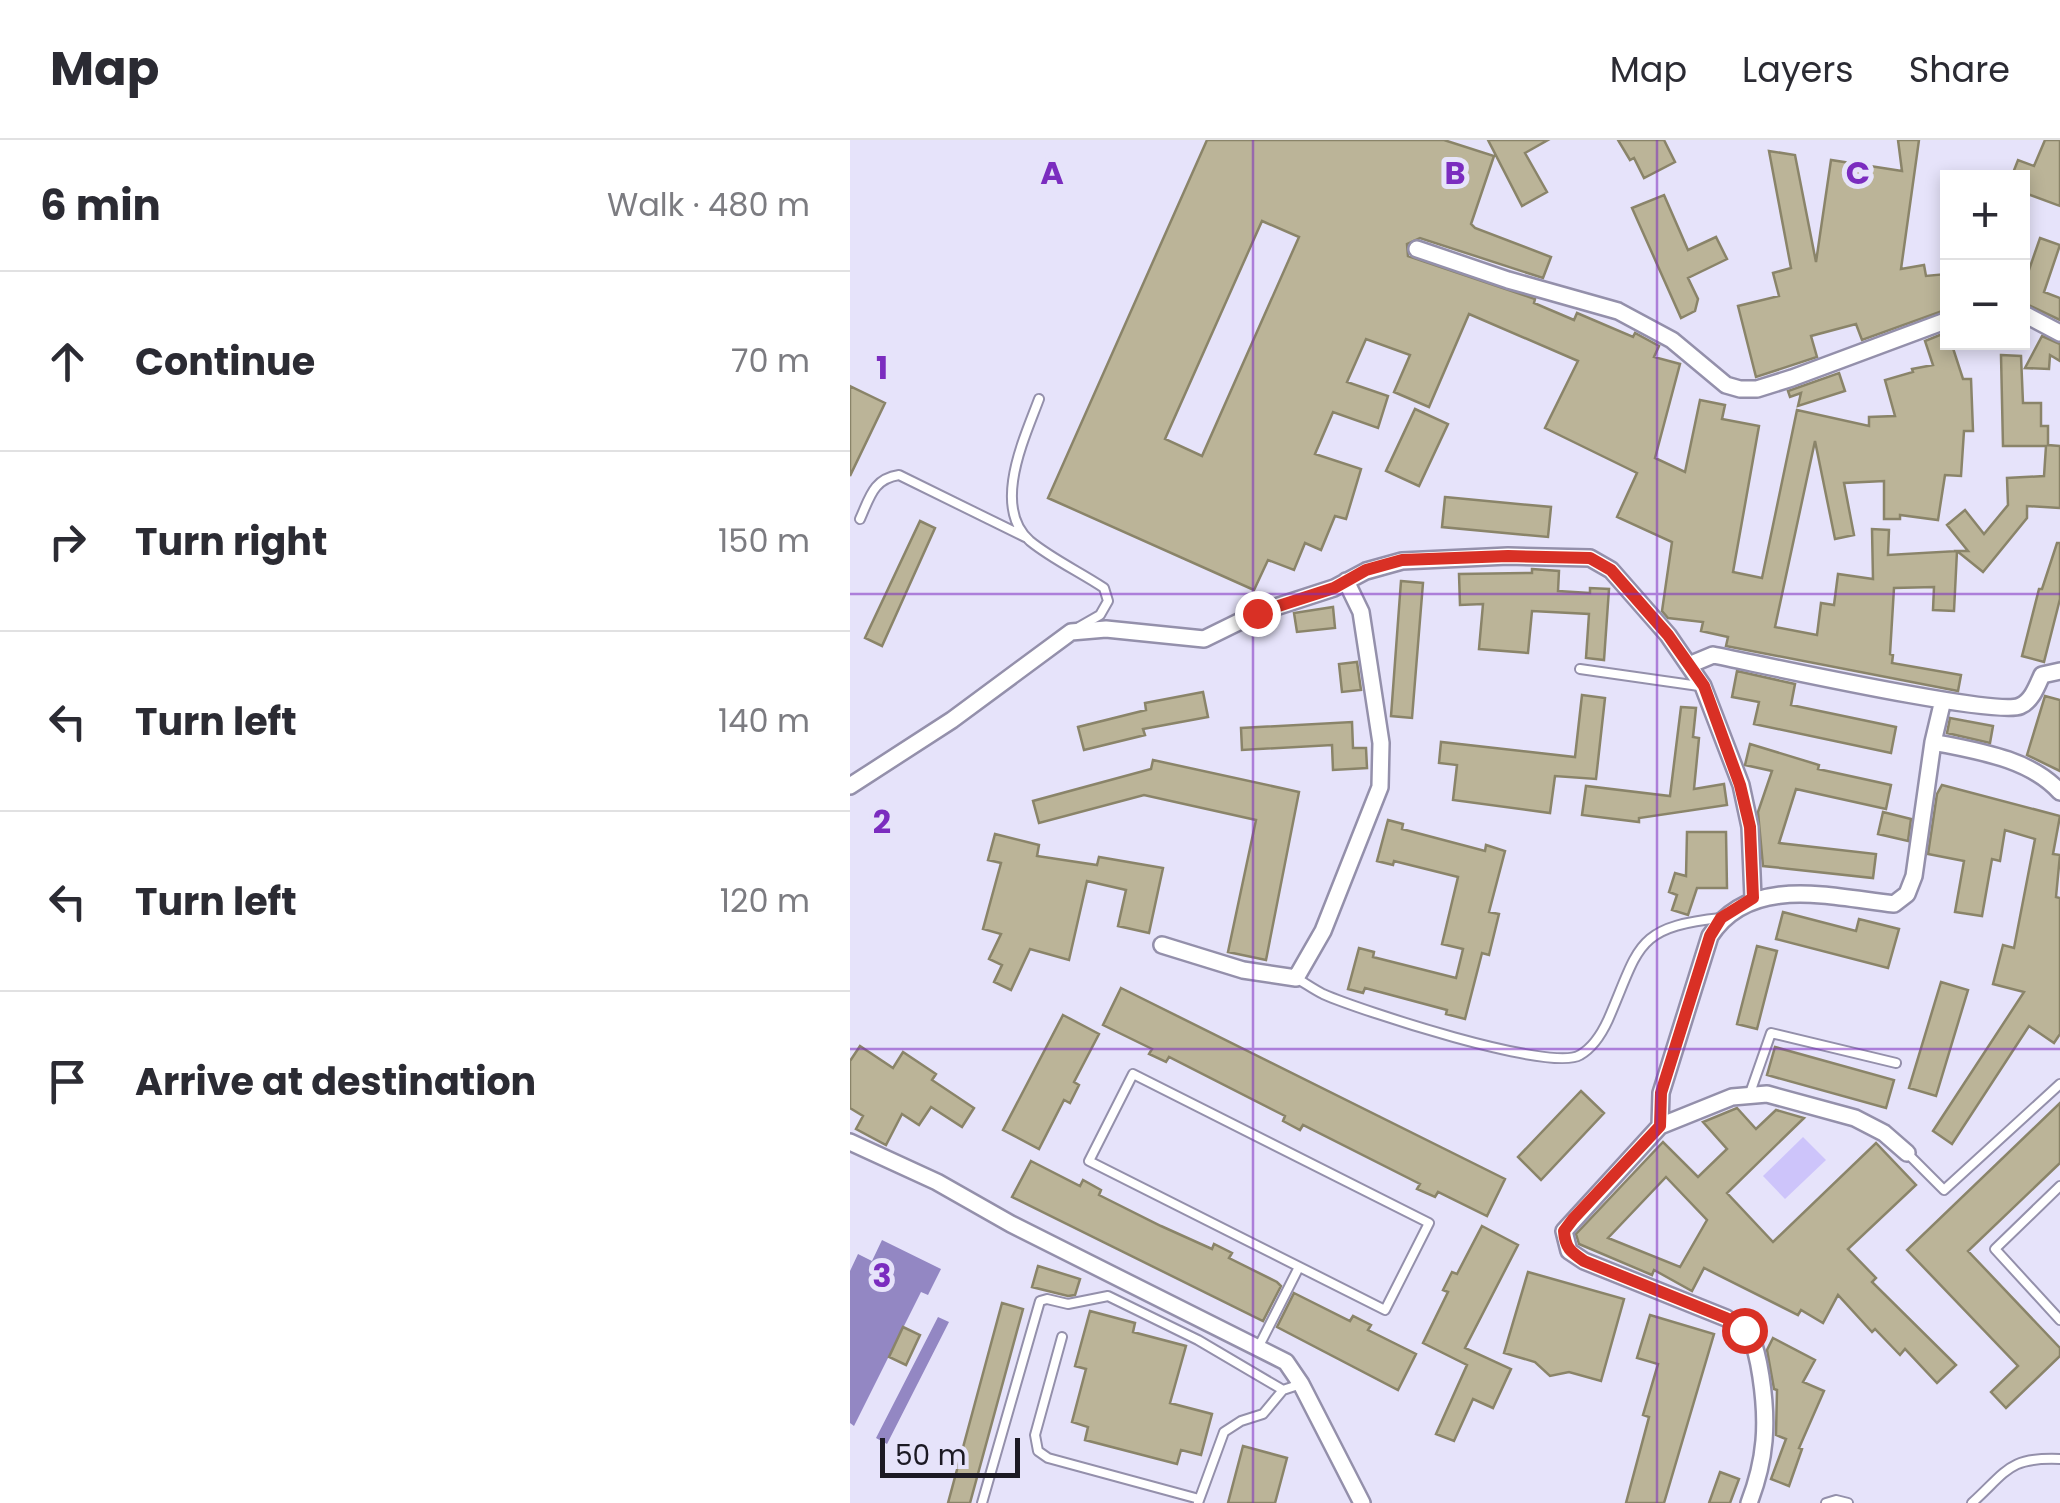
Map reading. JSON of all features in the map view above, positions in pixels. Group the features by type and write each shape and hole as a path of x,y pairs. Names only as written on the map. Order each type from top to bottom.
{"street":[{"path":"1417,249 1508,280 1618,310 1672,340 1726,386 1740,388 1757,389 1940,324"},
{"path":"2030,318 2060,333"},
{"path":"850,786 952,720 1071,632 1106,629 1204,639 1257,613 1402,560 1590,558 1611,570 1668,635 1704,686 1740,785 1750,827 1753,898"},
{"path":"1162,945 1244,970 1296,978 1323,931 1380,787 1380,744 1361,612 1346,581"},
{"path":"1689,665 1712,655 2002,708 2020,706 2034,693 2042,675 2060,671"},
{"path":"1660,1126 1661,1093 1710,936 1721,918 1753,898 1780,894 1894,904 1907,894 1914,876 1933,742 1944,700"},
{"path":"1933,742 2018,764 2047,778 2060,792"},
{"path":"1749,1503 1767,1440 1764,1396 1752,1341 1726,1318 1584,1261 1569,1252 1564,1231 1660,1126 1732,1097 1767,1094 1855,1118 1907,1153"},
{"path":"850,1142 937,1182 1011,1224 1286,1362 1362,1503"}],"lane":[{"path":"1027,538 1015,516 1012,474 1038,399"},
{"path":"860,519 874,487 883,477 899,475 1027,538 1104,588 1108,600 1100,614 1071,632"},
{"path":"1580,669 1704,686"},
{"path":"1296,978 1323,994 1483,1045 1553,1060 1578,1057 1601,1036 1641,945 1660,931 1721,918"},
{"path":"1750,1093 1771,1033 1896,1063"},
{"path":"1133,1074 1429,1222 1386,1310 1299,1267 1089,1161 1133,1074"},
{"path":"1907,1153 1944,1190 2060,1084"},
{"path":"2060,1186 1995,1248 2060,1320"},
{"path":"1259,1346 1299,1267"},
{"path":"982,1503 1040,1301 1068,1304 1108,1296 1198,1340 1284,1390"},
{"path":"1062,1337 1036,1435 1038,1451 1048,1458 1199,1501 1224,1432 1240,1421 1263,1414 1284,1390 1301,1384"},
{"path":"1972,1503 2018,1461 2060,1460"},
{"path":"1826,1503 1848,1503"}],"shaded area":[{"path":"1803,1137 1826,1160 1785,1199 1763,1176"},
{"path":"882,1240 941,1269 928,1295 921,1292 854,1426 850,1423 850,1271 858,1254 872,1261"},
{"path":"938,1317 949,1322 887,1444 876,1438"}],"building":[{"path":"1207,140 1444,140 1494,156 1471,224 1551,257 1543,278 1420,238 1407,244 1408,256 1535,299 1534,303 1574,320 1577,313 1633,337 1635,333 1659,346 1654,357 1680,364 1655,458 1685,472 1700,400 1725,405 1722,419 1759,426 1733,572 1762,578 1797,410 1869,426 1869,417 1895,416 1885,380 1933,365 1925,341 1940,335 1940,350 1954,350 1963,379 1971,379 1973,431 1964,431 1961,476 1945,475 1938,520 1900,515 1900,519 1884,519 1884,481 1844,483 1854,535 1835,539 1815,441 1775,627 1817,635 1821,603 1834,605 1838,574 1873,579 1872,529 1889,530 1888,555 1957,551 1954,611 1933,610 1934,587 1894,588 1890,654 1892,663 1961,675 1958,691 1726,646 1728,637 1701,631 1703,622 1668,618 1662,611 1672,542 1617,517 1637,473 1545,428 1578,361 1469,314 1429,407 1394,392 1410,355 1366,339 1347,382 1388,396 1378,428 1333,412 1315,454 1361,469 1346,519 1335,516 1321,550 1305,543 1294,570 1268,560 1254,590 1048,498","holes":["1262,221 1299,237 1202,456 1165,439"]},
{"path":"1488,140 1548,140 1525,153 1547,192 1522,206"},
{"path":"1618,140 1664,140 1675,162 1644,178 1634,158 1630,160"},
{"path":"1898,140 1919,140 1901,269 1924,265 1926,276 1940,275 1940,312 1862,340 1856,324 1811,336 1817,357 1756,377 1738,306 1779,296 1773,273 1791,268 1769,151 1795,155 1816,262 1831,160 1902,171"},
{"path":"2045,140 2060,140 2060,206 2030,195 2030,170 2014,170 2018,160 2034,166"},
{"path":"1664,195 1688,250 1716,237 1727,259 1688,278 1698,299 1695,311 1681,318 1632,208"},
{"path":"2040,238 2060,245 2044,292 2060,298 2060,320 2030,306 2030,267"},
{"path":"2042,336 2060,344 2060,361 2050,355 2049,369 2025,368"},
{"path":"2001,355 2021,356 2023,403 2041,403 2041,426 2048,426 2048,445 2060,446 2060,508 2027,506 2027,518 1983,572 1957,551 1968,551 1947,525 1965,510 1984,534 2008,505 2007,478 2044,476 2046,446 2003,446"},
{"path":"1839,373 1845,391 1798,406 1801,393 1790,397 1788,391"},
{"path":"850,386 885,403 850,476"},
{"path":"1415,409 1448,424 1419,486 1386,471"},
{"path":"1445,497 1551,507 1548,537 1442,527"},
{"path":"920,521 935,528 882,646 865,638"},
{"path":"2057,543 2060,599 2044,662 2022,656 2039,589"},
{"path":"1532,569 1559,571 1558,591 1590,593 1590,588 1609,589 1604,660 1586,658 1589,614 1532,611 1528,653 1479,649 1483,604 1460,605 1459,574 1532,573"},
{"path":"1401,581 1423,583 1412,718 1391,716"},
{"path":"1333,607 1335,628 1297,632 1294,613"},
{"path":"1357,662 1361,690 1342,692 1339,664"},
{"path":"1737,671 1795,684 1791,705 1896,727 1891,753 1754,724 1759,702 1732,697"},
{"path":"1203,692 1208,717 1143,729 1145,735 1084,750 1078,727 1146,710 1145,703"},
{"path":"1582,695 1605,698 1596,779 1555,776 1550,813 1453,800 1457,765 1439,763 1441,742 1575,757"},
{"path":"2045,696 2060,700 2060,771 2027,755"},
{"path":"1681,707 1696,708 1693,737 1699,738 1694,789 1724,784 1727,805 1639,818 1639,822 1582,815 1586,786 1670,796"},
{"path":"1950,718 1993,726 1990,743 1947,733"},
{"path":"1352,722 1353,748 1366,748 1367,768 1333,770 1332,745 1242,750 1241,728"},
{"path":"1750,744 1819,765 1818,769 1891,785 1886,809 1796,789 1779,843 1876,854 1873,878 1763,866 1758,812 1772,771 1745,765"},
{"path":"1153,760 1299,792 1266,960 1228,952 1256,820 1144,795 1039,823 1033,801 1151,769"},
{"path":"1942,785 2060,816 2053,854 2060,855 2056,897 2060,898 2060,1034 2054,1043 2029,1026 1952,1144 1933,1131 2024,992 1993,984 2003,945 2014,948 2035,839 2005,830 2000,861 1992,859 1982,916 1955,912 1964,861 1928,854 1937,794"},
{"path":"1883,812 1911,819 1908,841 1878,834"},
{"path":"1388,820 1403,824 1402,829 1485,851 1486,845 1505,851 1489,912 1499,914 1489,955 1482,953 1465,1019 1446,1014 1447,1010 1365,988 1363,993 1348,989 1359,948 1374,952 1373,957 1456,978 1463,949 1442,944 1458,877 1394,861 1393,865 1377,861"},
{"path":"1687,832 1726,832 1727,888 1697,888 1688,915 1672,910 1677,895 1669,892 1675,873 1686,876"},
{"path":"995,834 1039,845 1037,856 1097,865 1099,857 1163,868 1149,933 1118,926 1126,890 1087,881 1069,960 1030,949 1011,990 994,982 1002,965 989,959 1001,934 983,929 1001,863 988,860"},
{"path":"1783,912 1856,931 1859,919 1899,929 1888,968 1776,939"},
{"path":"1757,946 1777,951 1757,1029 1737,1024"},
{"path":"1941,982 1968,990 1936,1096 1909,1088"},
{"path":"1121,988 1505,1179 1487,1216 1438,1192 1435,1197 1417,1189 1420,1184 1303,1125 1300,1130 1283,1121 1285,1116 1169,1057 1166,1062 1149,1054 1152,1049 1103,1025"},
{"path":"1063,1015 1099,1034 1074,1082 1079,1085 1070,1103 1064,1100 1039,1149 1003,1130"},
{"path":"860,1046 893,1068 903,1052 936,1074 932,1080 974,1108 962,1127 931,1107 919,1125 902,1114 886,1145 856,1129 863,1116 850,1108 850,1061"},
{"path":"1775,1047 1894,1080 1886,1108 1767,1075"},
{"path":"1581,1091 1604,1113 1541,1180 1518,1157"},
{"path":"2060,1103 2060,1163 1968,1251 2060,1348 2060,1356 2006,1408 1991,1392 2018,1366 1907,1250"},
{"path":"1737,1108 1756,1129 1776,1110 1804,1118 1727,1193 1773,1242 1876,1143 1916,1185 1848,1249 1876,1278 1872,1282 1956,1365 1937,1383 1905,1349 1900,1355 1875,1329 1872,1332 1838,1295 1823,1323 1801,1310 1798,1315 1704,1268 1692,1291 1654,1270 1652,1275 1579,1244 1576,1234 1663,1142 1698,1177 1727,1149 1703,1122","holes":["1666,1177 1707,1220 1680,1267 1608,1238"]},
{"path":"1031,1161 1080,1186 1083,1180 1101,1190 1099,1195 1161,1226 1212,1249 1214,1244 1232,1253 1229,1258 1277,1282 1281,1286 1263,1321 1012,1197"},
{"path":"1482,1226 1518,1245 1465,1348 1511,1369 1493,1408 1473,1399 1454,1441 1436,1434 1467,1365 1423,1343 1448,1292 1443,1290 1452,1272 1457,1274"},
{"path":"1038,1266 1080,1279 1075,1295 1032,1287"},
{"path":"1528,1272 1624,1299 1601,1381 1569,1372 1550,1376 1535,1362 1504,1353"},
{"path":"1294,1293 1350,1321 1353,1316 1371,1325 1368,1330 1416,1354 1398,1390 1277,1327"},
{"path":"1002,1303 1023,1309 970,1503 948,1503"},
{"path":"1090,1311 1135,1323 1133,1332 1186,1346 1170,1403 1212,1414 1201,1455 1181,1450 1177,1464 1085,1440 1088,1427 1072,1422 1086,1369 1075,1366"},
{"path":"1650,1315 1714,1334 1664,1503 1626,1503 1649,1417 1643,1415 1658,1364 1637,1358"},
{"path":"903,1327 920,1335 906,1365 889,1357"},
{"path":"1773,1338 1815,1360 1803,1382 1824,1391 1799,1448 1802,1449 1789,1486 1771,1479 1786,1439 1776,1435 1777,1390 1767,1350"},
{"path":"1243,1446 1287,1458 1275,1503 1228,1503"},
{"path":"1720,1472 1739,1479 1730,1503 1709,1503"}],"route":[{"path":"1257,613 1402,560 1590,558 1611,570 1668,635 1704,686 1740,785 1750,827 1753,898 1721,918 1710,936 1661,1093 1660,1126 1573,1219 1564,1231 1564,1242 1569,1252 1584,1261 1726,1318 1744,1330"}]}
